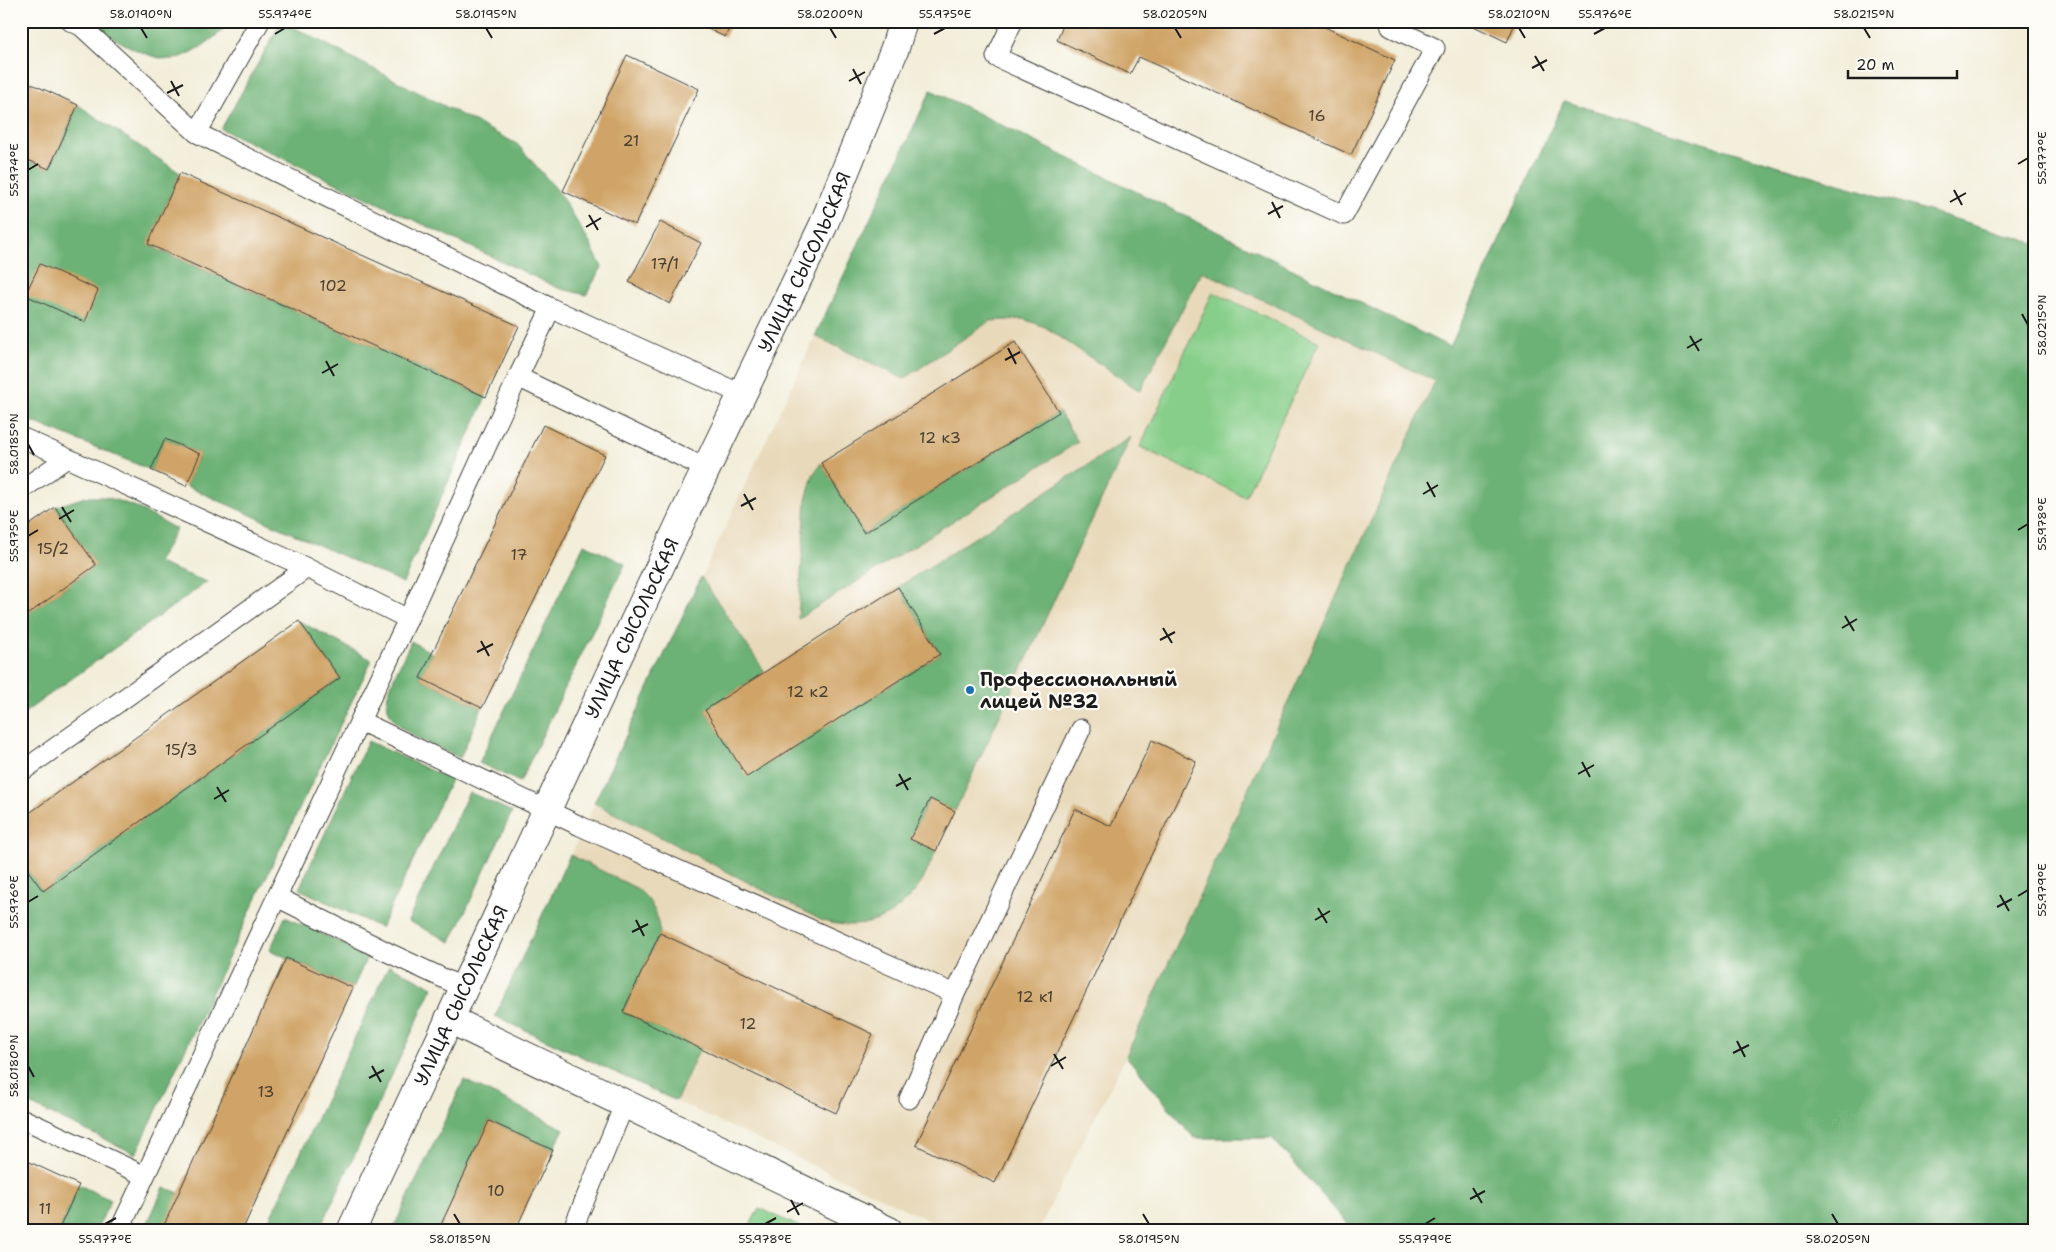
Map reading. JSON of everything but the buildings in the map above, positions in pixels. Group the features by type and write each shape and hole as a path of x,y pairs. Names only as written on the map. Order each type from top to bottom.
{"main road":[{"name":"УЛИЦА СЫСОЛЬСКАЯ","path":"351,1231 741,394 823,226 896,48 904,21"},
{"path":"449,1019 889,1231"}],"lane":[{"path":"70,21 81,26 197,133 551,308 741,394"},
{"path":"197,133 260,21"},
{"path":"1012,21 996,56 1344,215 1435,48 1391,27 1389,21"},
{"path":"119,1231 408,619 551,308"},
{"path":"518,377 707,469"},
{"path":"21,437 307,568 408,619"},
{"path":"21,490 67,458"},
{"path":"21,772 307,568"},
{"path":"360,721 471,772 547,810 955,994"},
{"path":"909,1099 955,994 1080,729"},
{"path":"277,897 464,988"},
{"path":"572,1231 625,1104"},
{"path":"21,1118 145,1176"}],"shaded area":[{"name":"Профессиональный лицей №32","path":"931,90 1435,381 1126,1056 1038,1231 952,1231 495,1016"}],"green space":[{"path":"85,21 232,21 211,40 192,52 174,59 166,59 134,49"},
{"path":"282,21 517,144 558,191 602,267 586,295 558,288 221,129"},
{"path":"931,90 1450,347 1564,101 2035,243 2035,1231 1354,1231 1272,1138 1194,1138 1126,1056 1435,381 1202,271 1140,391 1045,327 1023,319 990,321 904,379 815,336"},
{"path":"78,105 180,173 148,245 486,397 403,583 186,486 200,454 165,439 151,470 21,417 21,157 49,169"},
{"path":"1213,292 1319,342 1245,497 1140,447"},
{"path":"1059,412 1078,442 798,619 806,500 813,475 821,463 864,533"},
{"path":"1131,437 955,811 929,799 911,839 936,851 921,883 912,895 891,914 879,920 853,925 823,921 594,803 701,577 765,672 705,710 747,776 940,654 898,587"},
{"path":"85,497 106,497 134,506 176,529 158,563 207,582 21,715 21,619 96,565 55,507"},
{"path":"584,544 625,564 520,782 479,763"},
{"path":"299,621 372,660 272,865 136,1154 21,1100 21,861 43,891 340,678"},
{"path":"411,641 432,653 420,678 482,708 460,758 412,735 392,717 388,706 388,694"},
{"path":"368,741 451,780 381,928 299,889"},
{"path":"469,792 512,812 451,942 408,921"},
{"path":"570,855 638,889 648,899 656,913 660,933 623,1012 700,1048 676,1101 495,1016"},
{"path":"285,917 368,955 353,988 270,950"},
{"path":"389,965 433,987 319,1231 264,1231"},
{"path":"464,1080 564,1129 553,1150 489,1121 438,1231 392,1231"},
{"path":"79,1185 111,1200 96,1231 58,1231"},
{"path":"164,1187 179,1193 178,1231 144,1231"},
{"path":"759,1208 809,1231 747,1231"}],"place":[{"name":"Профессиональный лицей №32","path":"970,690"}]}
